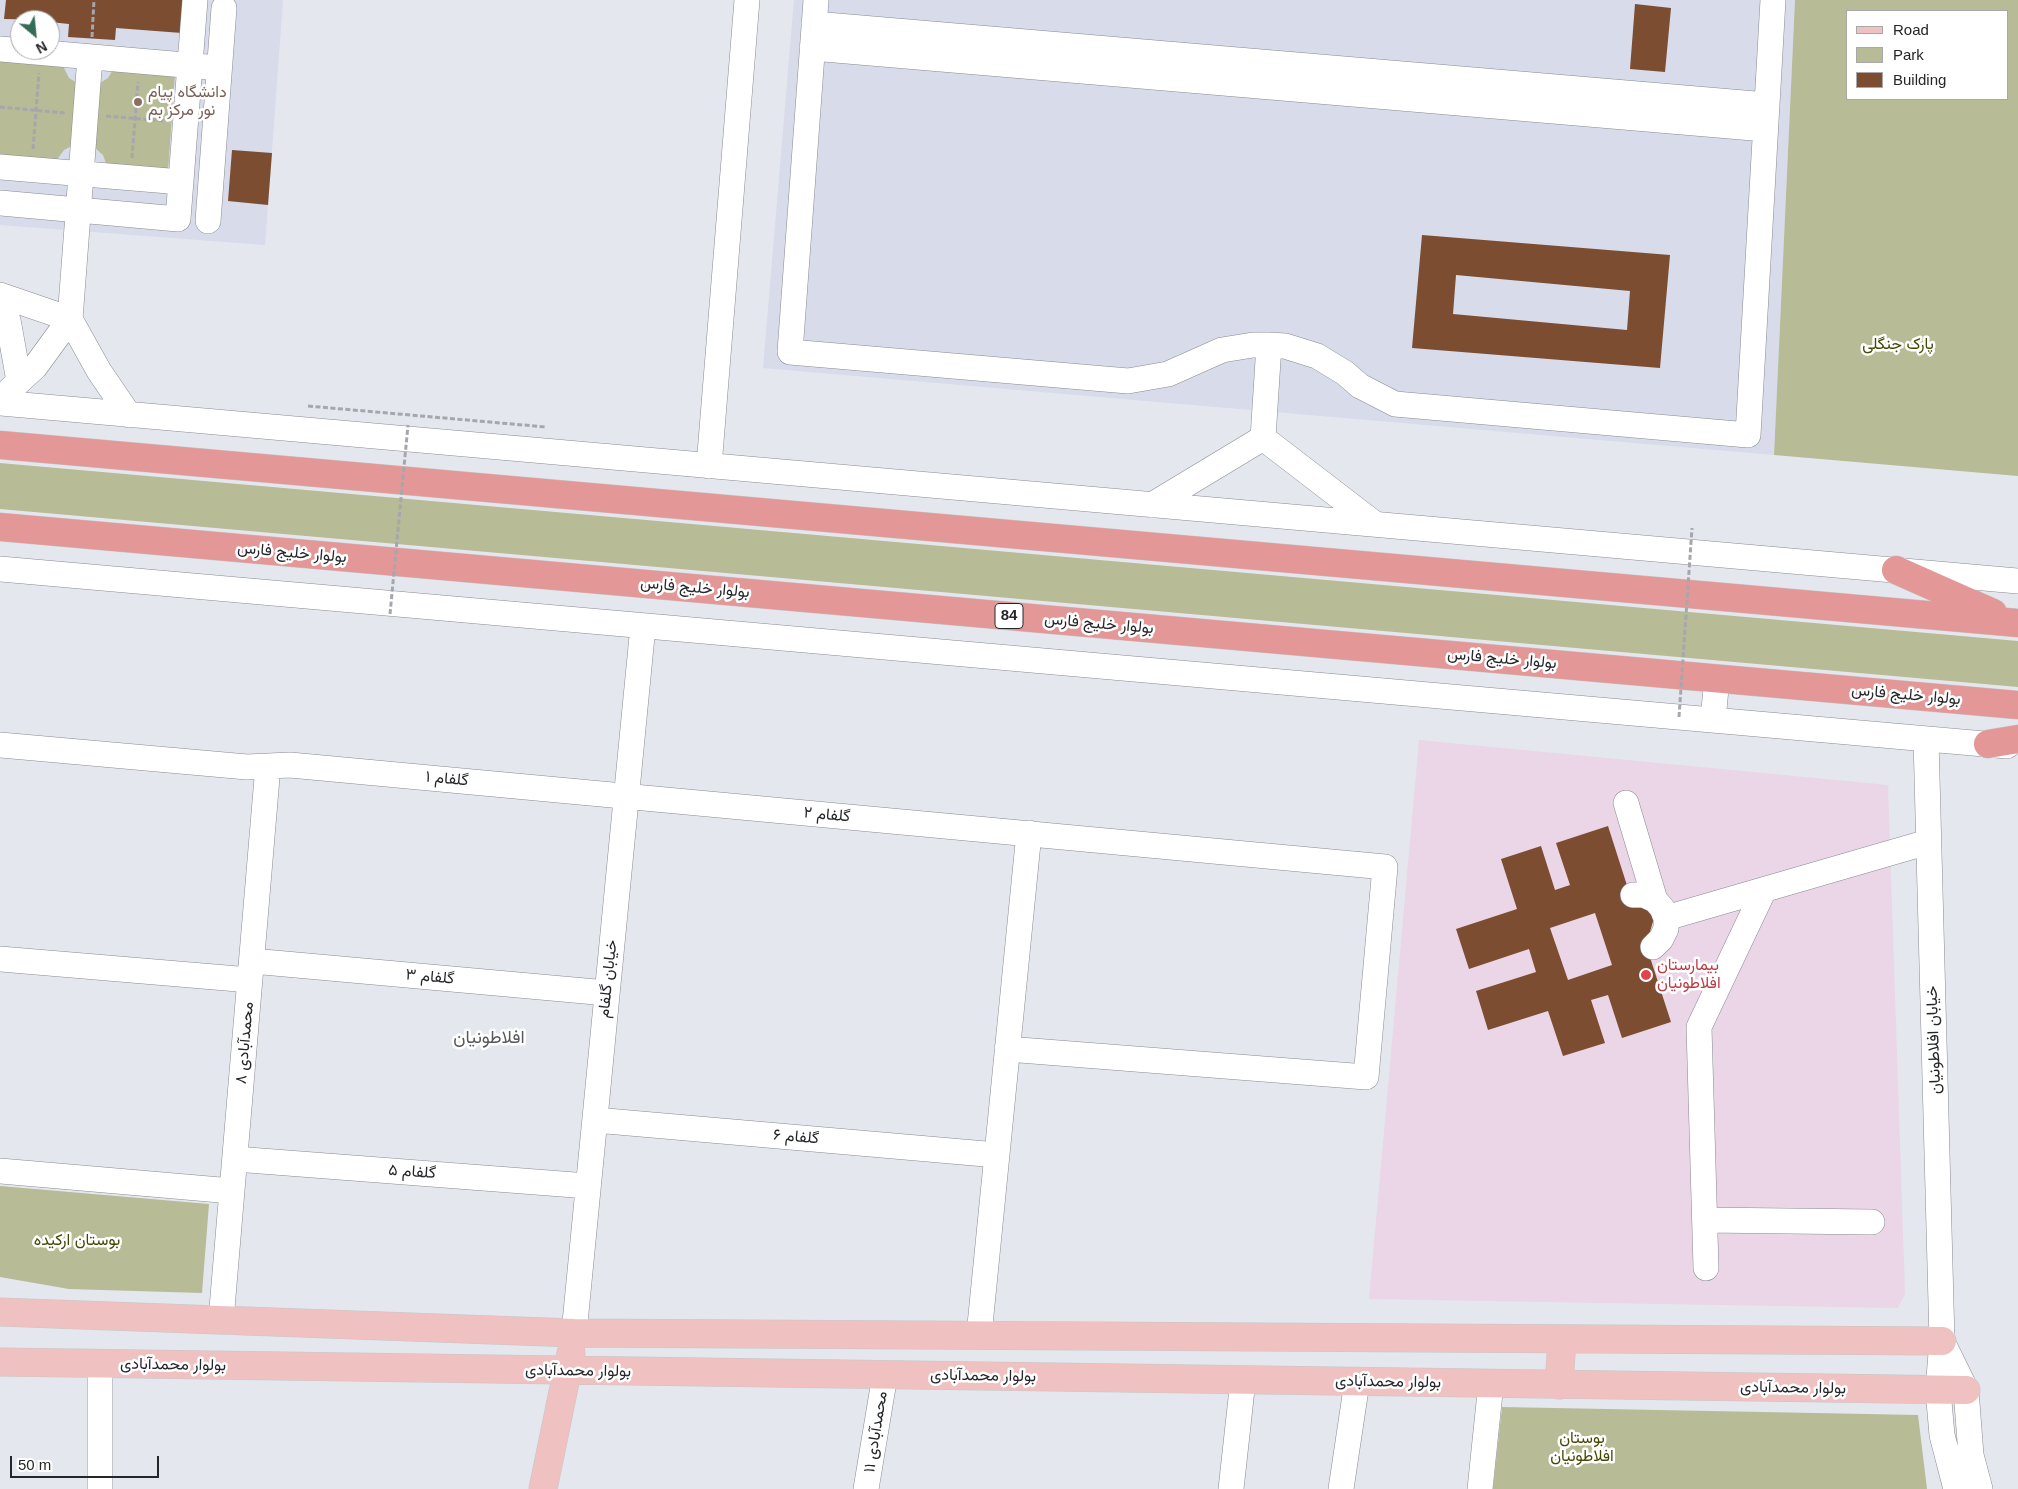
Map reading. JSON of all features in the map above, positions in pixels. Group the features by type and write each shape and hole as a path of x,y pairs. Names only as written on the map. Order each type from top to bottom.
{"highway":[{"path":"0,445 2017,622"},
{"name":"بولوار خلیج فارس","path":"0,527 2018,705"},
{"path":"1896,570 2017,622"},
{"path":"1988,744 2018,739"}],"main road":[{"path":"0,1312 574,1333 1942,1341"},
{"path":"543,1489 574,1333"},
{"path":"1559,1385 1562,1339"},
{"name":"بولوار محمدآبادی","path":"0,1363 1966,1390"}],"street":[{"path":"0,203 178,219 195,0"},
{"path":"709,466 747,0"},
{"path":"1766,117 814,24 790,352 1128,381 1168,374 1222,350 1253,345 1286,346 1317,356 1345,373 1360,386 1395,404 1748,435 1773,0"},
{"path":"208,221 224,8"},
{"path":"0,399 35,367 70,319 91,48"},
{"path":"60,51 91,48 139,61 219,68"},
{"path":"0,167 181,182"},
{"path":"0,295 70,319 99,371 129,415"},
{"path":"0,312 8,320 19,381"},
{"path":"1263,438 1269,345"},
{"path":"0,403 2018,581"},
{"path":"1152,505 1263,438"},
{"path":"1263,438 1375,524"},
{"path":"0,569 2018,747"},
{"name":"خیابان گلفام","path":"574,1333 643,626"},
{"path":"1713,720 1716,678"},
{"name":"خیابان افلاطونیان","path":"1926,738 1942,1341 1938,1390 1942,1436 1956,1489"},
{"name":"گلفام ۱","path":"0,745 247,767 290,764 626,796"},
{"name":"محمدآبادی ۸","path":"221,1320 268,766"},
{"name":"گلفام ۲","path":"626,796 1385,866 1366,1077 1007,1049"},
{"path":"1626,803 1651,904 1666,929 1661,940 1653,947"},
{"path":"979,1335 1029,833"},
{"path":"1651,904 1764,890 1928,842"},
{"path":"1706,1268 1699,1027 1764,890"},
{"name":"گلفام ۳","path":"0,959 251,970 607,993"},
{"name":"گلفام ۶","path":"594,1120 997,1154"},
{"name":"گلفام ۵","path":"235,1159 588,1186"},
{"path":"0,1171 232,1191"},
{"path":"1705,1220 1872,1222"},
{"name":"خیابان افلاطونیان","path":"1942,1341 1966,1390 1972,1455 1980,1489"},
{"path":"100,1364 100,1489"},
{"name":"محمدآبادی ۱۱","path":"866,1489 885,1375"},
{"path":"1230,1489 1243,1380"},
{"path":"1341,1489 1357,1382"},
{"path":"1480,1489 1491,1384"}],"path":[{"path":"91,48 94,0"},
{"path":"32,170 40,60"},
{"path":"130,178 139,61"},
{"path":"390,614 408,425"},
{"path":"1678,717 1692,528"}],"shaded area":[{"name":"دانشگاه پیام نور مرکز بم","path":"0,0 283,0 265,245 0,225"},
{"path":"794,0 1795,0 1774,455 763,368"},
{"name":"بیمارستان افلاطونیان","path":"1419,740 1888,785 1905,1294 1898,1308 1369,1299"}],"green space":[{"name":"پارک جنگلی","path":"1795,0 2018,0 2018,476 1774,455"},
{"path":"0,58 62,64 69,78 79,84 74,145 64,150 56,161 0,157"},
{"path":"114,68 175,73 168,171 107,166 103,155 94,147 95,86 108,78"},
{"path":"0,463 2018,641 2018,687 0,509"},
{"name":"بوستان ارکیده","path":"0,1186 209,1204 202,1293 69,1289 0,1277"},
{"name":"بوستان افلاطونیان","path":"1502,1407 1918,1415 1927,1489 1493,1489"}],"building":[{"path":"6,0 185,0 182,33 116,28 115,40 68,37 69,24 60,23 60,10 10,10 10,19 4,19"},
{"path":"1635,4 1671,8 1665,72 1630,69"},
{"path":"232,150 272,153 268,205 228,201"},
{"path":"1422,235 1670,255 1660,368 1412,348","holes":["1456,275 1630,291 1627,330 1453,314"]},
{"path":"1608,826 1632,901 1655,915 1646,945 1671,1022 1622,1038 1608,995 1591,1000 1605,1043 1563,1056 1548,1011 1488,1030 1476,991 1536,972 1529,949 1469,969 1456,929 1517,909 1501,859 1541,846 1555,890 1570,885 1556,843","holes":["1595,913 1612,965 1568,980 1550,928"]}],"place":[{"name":"دانشگاه پیام نور مرکز بم","path":"138,102"},
{"name":"بیمارستان افلاطونیان","path":"1646,975"}],"district":[{"name":"افلاطونیان","path":"489,1038"}]}
